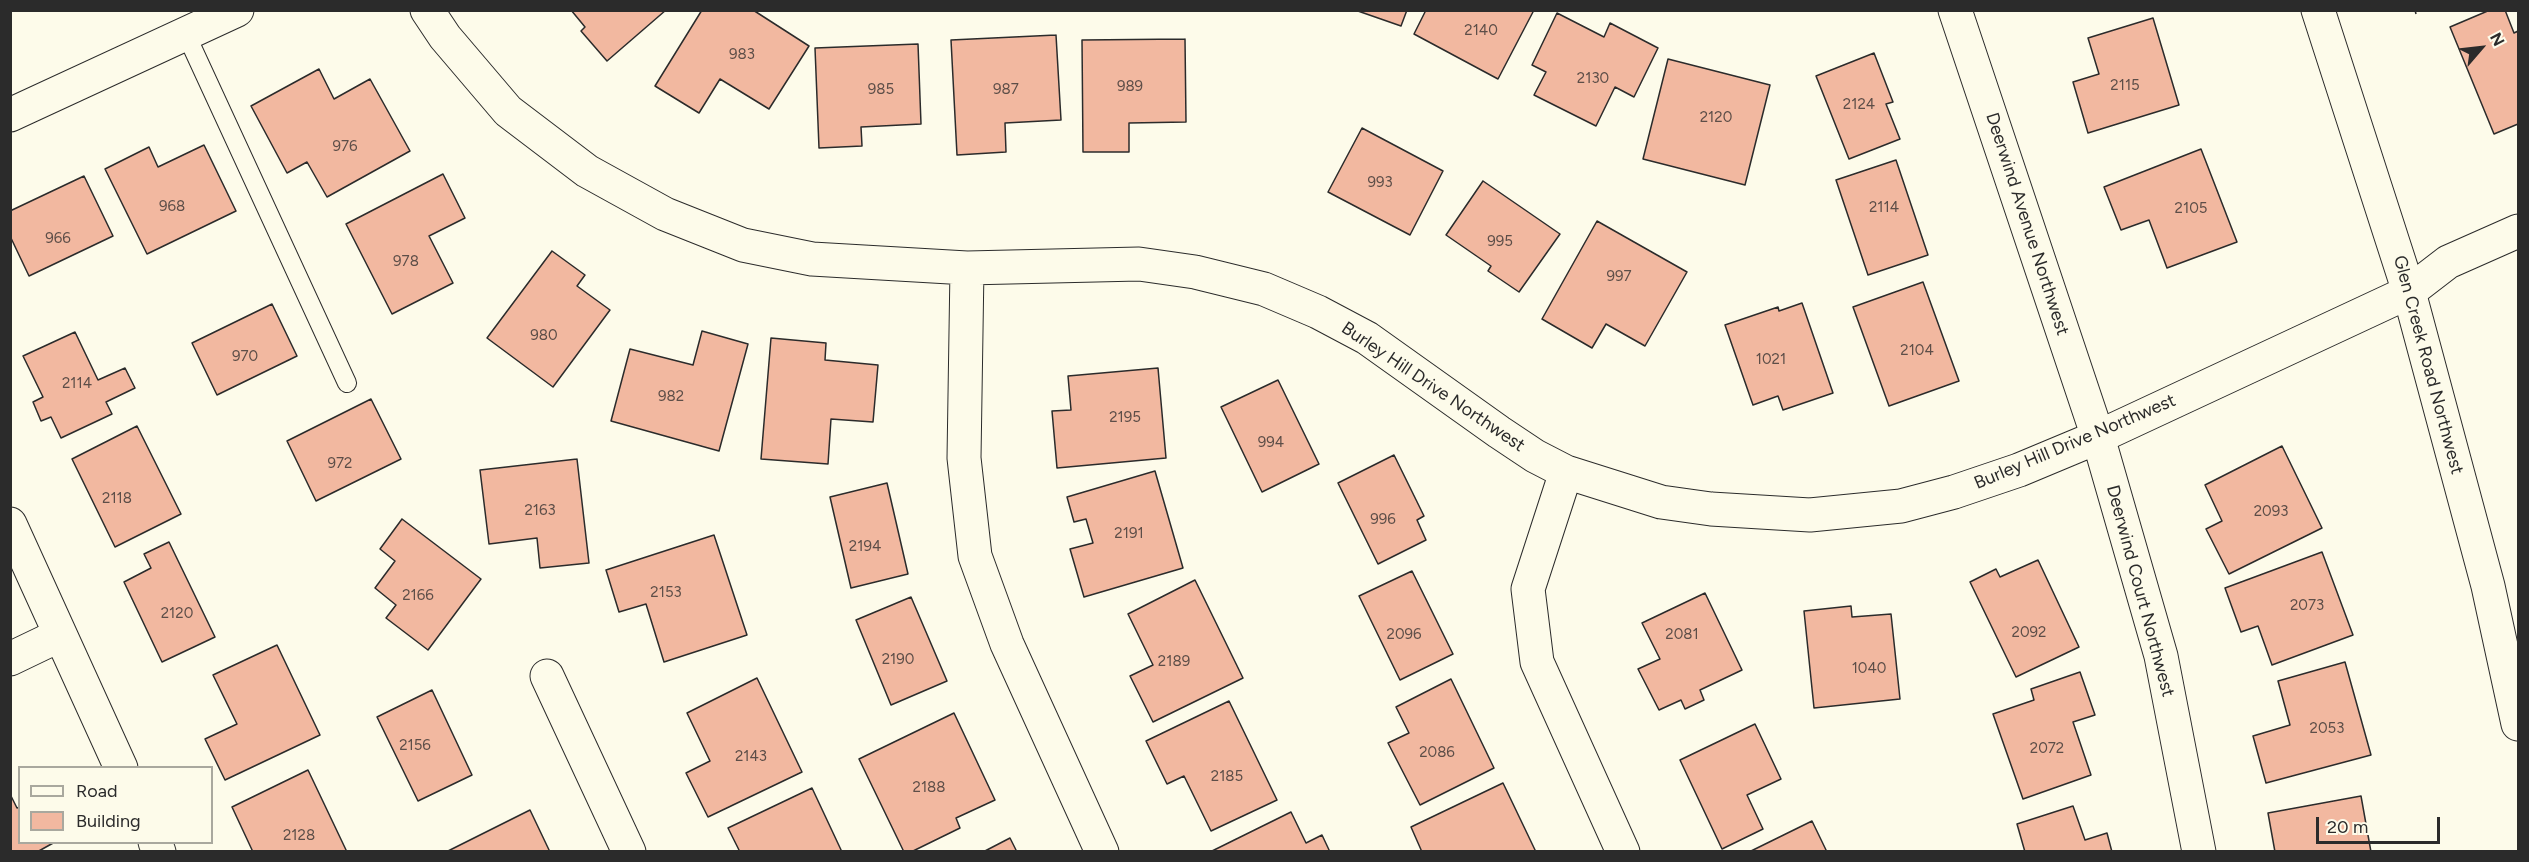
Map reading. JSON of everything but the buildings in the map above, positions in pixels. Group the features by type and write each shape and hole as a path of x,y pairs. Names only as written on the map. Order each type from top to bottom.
{"street":[{"path":"10,115 237,10"},
{"name":"Burley Hill Drive Northwest","path":"427,10 445,37 508,111 587,171 665,214 743,245 812,259 967,268 1139,264 1195,272 1264,289 1318,312 1367,338 1499,432 1535,456 1566,472 1661,502 1711,509 1810,515 1901,506 2019,470 2098,437 2409,292 2448,262 2518,231"},
{"name":"Deerwind Avenue Northwest","path":"1955,10 2098,437"},
{"name":"Glen Creek Road Northwest","path":"2318,10 2409,292 2488,586 2518,724"},
{"path":"967,268 964,458 975,556 1007,644 1102,852"},
{"name":"Deerwind Court Northwest","path":"2098,437 2162,656 2199,852"},
{"path":"1566,472 1528,589 1537,662 1623,852"},
{"path":"10,524 120,766"},
{"path":"10,659 60,635"},
{"path":"547,675 629,852"}],"lane":[{"path":"186,34 346,383"}],"fence":[{"path":"2415,10 2416,14"}]}
